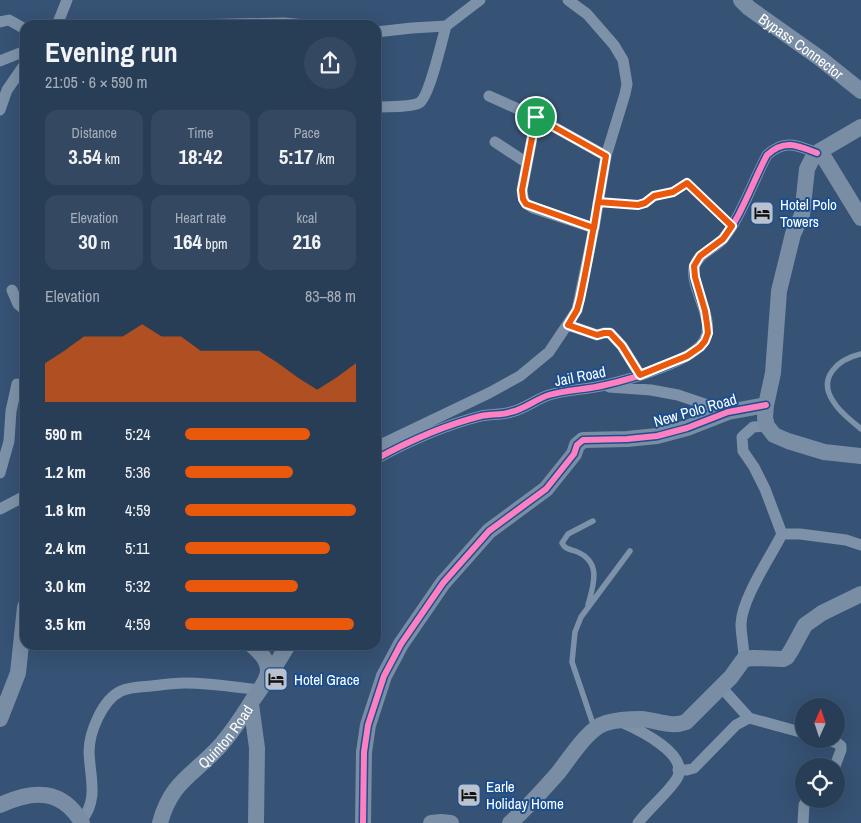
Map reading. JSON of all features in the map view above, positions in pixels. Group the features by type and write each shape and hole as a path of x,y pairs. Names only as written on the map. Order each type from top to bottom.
{"street":[{"path":"60,20 68,0"},
{"path":"381,31 446,26 480,0"},
{"path":"381,445 489,393 520,376 549,352 577,310 594,228 606,156 626,94 627,84 623,60 614,44 587,14 568,0"},
{"name":"Bypass Connector","path":"741,0 861,91"},
{"path":"0,22 9,20 20,26"},
{"path":"381,107 415,105 422,102 428,91 446,26"},
{"path":"0,61 20,57"},
{"path":"0,110 20,62"},
{"path":"489,96 536,117 606,156"},
{"path":"536,117 522,190 523,199 526,204 594,228"},
{"path":"861,127 818,152 807,169 802,215 793,234 779,291 774,373 766,405 765,418 767,426 774,434 788,441 824,452 861,456"},
{"path":"495,142 527,163"},
{"name":"Jail Road","path":"381,457 429,433 456,423 483,416 513,412 561,392 600,386 640,375 687,356 700,347 708,333 705,311 695,277 694,266 700,256 723,239 732,226 767,155 774,149 789,144 818,152"},
{"path":"818,152 861,218"},
{"path":"12,290 20,306"},
{"path":"568,325 597,335 610,333 622,346 640,375"},
{"path":"0,474 9,442 11,411 17,384"},
{"path":"600,386 651,390 678,395 728,412"},
{"name":"New Polo Road","path":"363,823 364,752 368,725 384,676 401,644 442,583 489,531 546,489 574,454 577,445 583,440 657,436 687,428 728,412 766,405"},
{"path":"510,823 540,794 595,729 608,722 642,719 661,724 678,725 686,722 732,678 744,659 741,624 743,613 755,583 782,534 765,489 754,467 742,451 742,438 753,427 767,426"},
{"path":"0,509 20,499"},
{"path":"782,534 800,534 846,540 861,545"},
{"path":"744,659 783,660 788,657 805,625 829,609 861,594"},
{"path":"0,719 18,673 20,650"},
{"name":"Quinton Road","path":"160,823 166,804 177,786 219,748 261,688 268,671 267,662 257,650"},
{"path":"0,805 29,795 49,795 65,802 81,822 88,813 92,792 90,739 93,727 108,700 120,691 132,688 182,683 261,688 285,650"},
{"path":"722,688 749,718 795,731"},
{"path":"251,704 257,748 256,823"},
{"path":"678,770 694,768 736,725 749,718"},
{"path":"619,721 660,742 676,761 678,770 677,778 648,809 638,823"},
{"path":"803,823 804,808"},
{"path":"431,823 452,823"}],"lane":[{"path":"598,202 638,205 645,203 654,196 673,192 687,183 732,226"},
{"path":"861,354 848,357 837,364 828,384 833,402 861,429"},
{"path":"587,610 594,580 594,569 584,555 565,547 562,543 568,534 593,521"},
{"path":"595,729 572,662 575,632 587,610 630,551"}],"cycle path":[{"path":"381,456 414,440 454,424 481,416 516,411 556,393 598,387 629,379 659,369 687,356 698,348 704,341 707,333 705,314 694,276 696,263 702,255 719,243 729,231 767,155 785,145 797,146 817,153"},
{"path":"363,823 364,752 368,725 384,676 401,644 443,583 489,531 546,489 574,454 577,445 583,440 657,436 687,428 728,412 766,405"}],"place":[{"name":"Hotel Polo Towers","path":"762,213"},
{"name":"Hotel Grace","path":"276,679"},
{"name":"Earle Holiday Home","path":"469,795"}],"route":[{"path":"536,117 522,190 523,199 526,204 533,208 594,228 598,202 630,206 638,205 659,194 673,192 687,183 732,226 723,239 708,252 700,256 694,266 695,277 705,311 708,333 705,341 694,352 640,375 622,346 610,333 597,335 568,325 577,310 580,299 594,228 600,192 606,156 536,117"}]}
